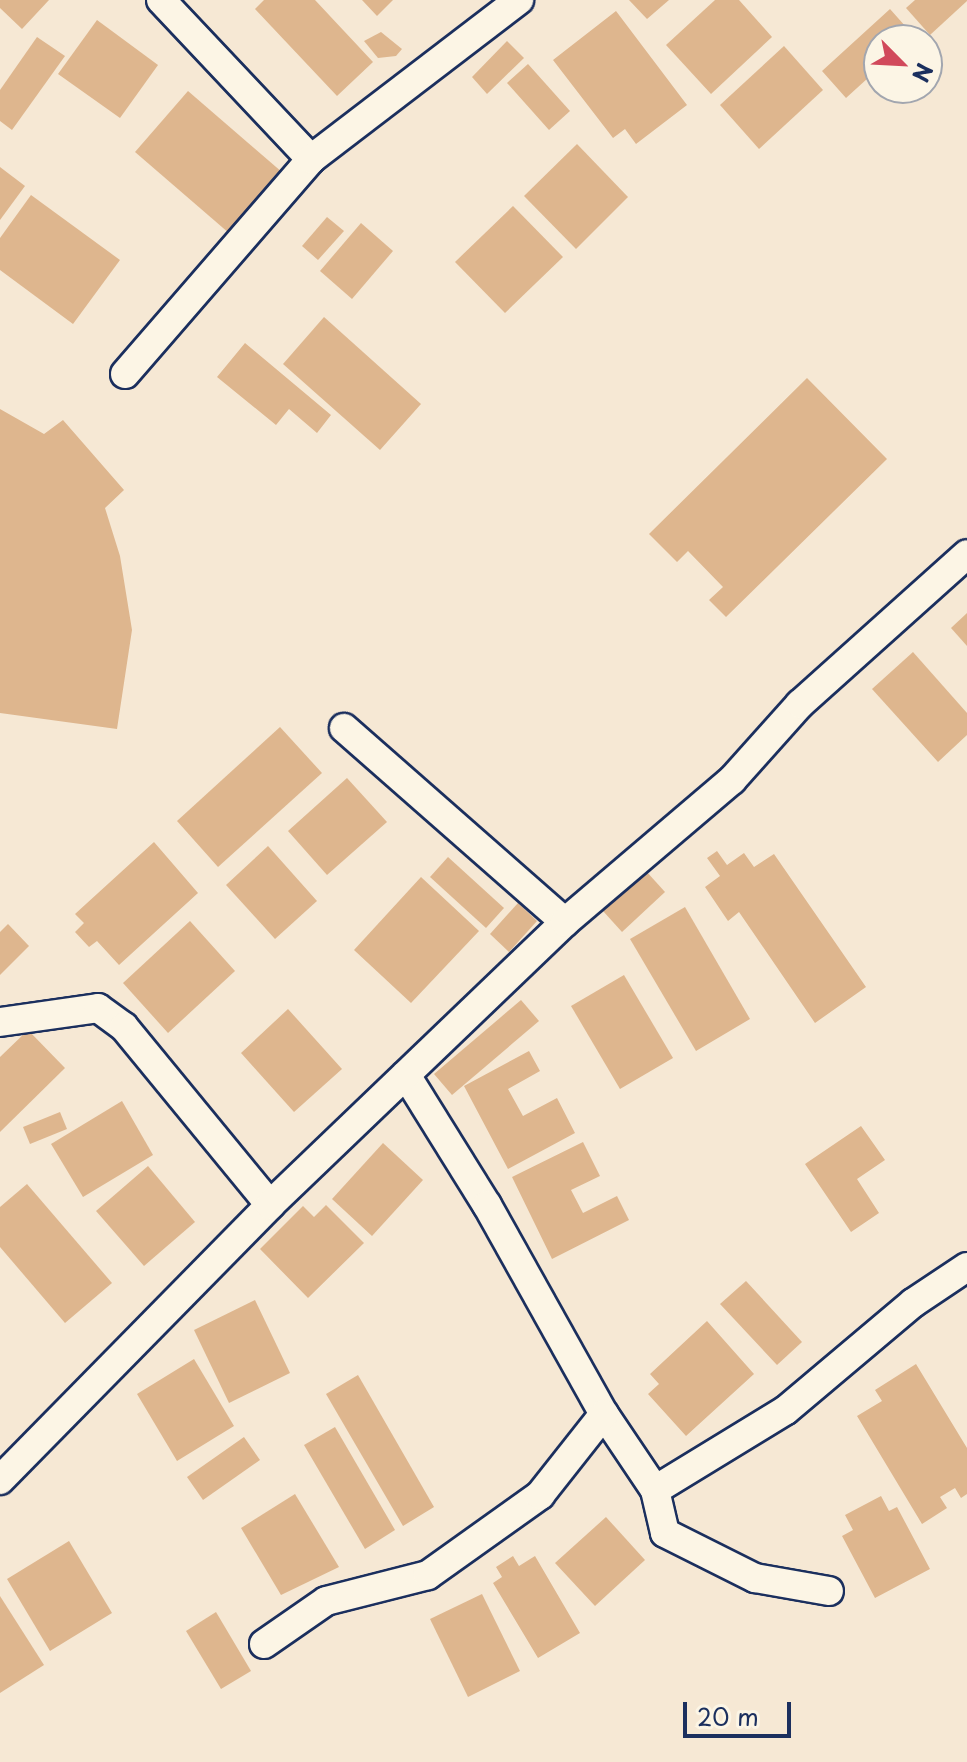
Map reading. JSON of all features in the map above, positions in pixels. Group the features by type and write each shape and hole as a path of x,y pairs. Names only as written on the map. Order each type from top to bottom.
{"street":[{"path":"161,0 311,159"},
{"path":"125,374 311,159 519,0"},
{"path":"0,1480 270,1205 565,922 732,780 800,704 967,554"},
{"path":"344,728 565,922"},
{"path":"0,1022 98,1008 124,1027 270,1205"},
{"path":"406,1075 487,1205 604,1414 655,1490 665,1533 755,1578 829,1591"},
{"path":"655,1490 786,1410 913,1303 967,1267"},
{"path":"264,1644 326,1601 428,1575 540,1495 604,1414"}],"building":[{"path":"0,0 49,0 22,29 0,8"},
{"path":"264,0 315,0 373,62 337,96 255,9"},
{"path":"362,0 393,0 377,16"},
{"path":"629,0 669,0 647,19"},
{"path":"715,0 739,0 772,37 711,94 666,45"},
{"path":"915,0 967,0 942,24 920,24 906,8"},
{"path":"890,9 903,24 874,24"},
{"path":"616,11 687,105 636,144 625,129 613,138 553,60"},
{"path":"97,20 158,65 120,118 58,74"},
{"path":"381,32 402,49 396,56 378,58 364,41"},
{"path":"863,34 863,83 846,98 822,71"},
{"path":"37,37 65,56 12,130 0,121 0,90"},
{"path":"507,41 524,58 487,94 472,77"},
{"path":"784,46 823,90 759,149 720,105"},
{"path":"528,64 570,111 549,130 507,83"},
{"path":"188,91 290,179 237,240 135,152"},
{"path":"577,144 628,197 576,249 524,196"},
{"path":"0,167 25,186 0,220"},
{"path":"31,195 120,260 73,324 0,270 0,238"},
{"path":"513,206 563,257 505,313 455,262"},
{"path":"327,217 344,231 318,260 302,246"},
{"path":"361,223 393,251 352,299 320,271"},
{"path":"324,317 421,404 380,450 283,364"},
{"path":"245,343 331,415 317,433 289,409 276,425 217,377"},
{"path":"807,378 887,459 726,617 709,600 723,587 688,551 677,562 649,534"},
{"path":"0,409 44,434 63,420 124,490 105,508 120,556 132,630 117,729 0,713"},
{"path":"967,613 967,646 951,628"},
{"path":"913,652 967,713 967,735 938,762 872,689"},
{"path":"280,727 322,773 218,867 177,821"},
{"path":"347,778 387,822 327,875 288,831"},
{"path":"154,842 198,893 119,965 97,941 89,947 75,932 84,923 75,914"},
{"path":"268,846 317,901 275,939 226,885"},
{"path":"717,851 727,865 744,853 754,867 774,854 866,987 815,1023 739,912 728,921 705,887 720,876 707,858"},
{"path":"448,857 504,908 486,928 430,877"},
{"path":"646,871 665,892 622,932 603,911"},
{"path":"421,877 479,931 411,1003 354,950"},
{"path":"518,903 537,921 509,952 490,934"},
{"path":"685,907 750,1019 696,1051 630,939"},
{"path":"190,921 235,971 168,1033 123,983"},
{"path":"8,924 29,946 0,975 0,932"},
{"path":"624,975 673,1058 620,1089 571,1006"},
{"path":"521,1000 539,1021 452,1095 434,1074"},
{"path":"288,1009 342,1069 294,1112 241,1053"},
{"path":"28,1030 65,1068 0,1132 0,1057"},
{"path":"529,1051 540,1071 508,1089 523,1116 557,1098 575,1133 508,1169 464,1086"},
{"path":"122,1101 153,1155 83,1197 51,1144"},
{"path":"60,1112 67,1129 30,1144 23,1127"},
{"path":"861,1126 885,1160 857,1179 879,1213 851,1232 805,1164"},
{"path":"583,1142 600,1176 571,1190 583,1213 617,1196 629,1220 552,1259 512,1177"},
{"path":"383,1143 423,1180 372,1236 332,1199"},
{"path":"148,1166 195,1222 144,1266 96,1211"},
{"path":"27,1184 112,1283 65,1323 0,1247 0,1207"},
{"path":"326,1205 364,1243 308,1298 260,1249 303,1206 314,1217"},
{"path":"746,1281 802,1342 777,1365 720,1304"},
{"path":"255,1300 290,1373 229,1403 194,1330"},
{"path":"707,1321 754,1374 686,1436 648,1394 659,1384 650,1374"},
{"path":"194,1359 234,1426 177,1461 137,1394"},
{"path":"916,1364 967,1448 967,1494 961,1498 955,1488 940,1497 947,1508 922,1524 857,1416 882,1401 875,1390"},
{"path":"358,1375 434,1507 403,1526 326,1394"},
{"path":"335,1427 395,1530 365,1549 304,1445"},
{"path":"244,1437 260,1460 203,1500 187,1477"},
{"path":"295,1494 339,1567 281,1595 241,1528"},
{"path":"881,1496 889,1511 897,1507 930,1569 875,1598 842,1536 853,1530 845,1515"},
{"path":"606,1517 645,1560 595,1606 555,1563"},
{"path":"69,1541 112,1613 50,1651 7,1579"},
{"path":"513,1556 519,1566 535,1556 580,1633 538,1658 493,1583 502,1577 496,1567"},
{"path":"482,1594 520,1671 468,1697 430,1619"},
{"path":"0,1596 44,1665 0,1693"},
{"path":"216,1612 251,1671 221,1689 186,1631"}]}
